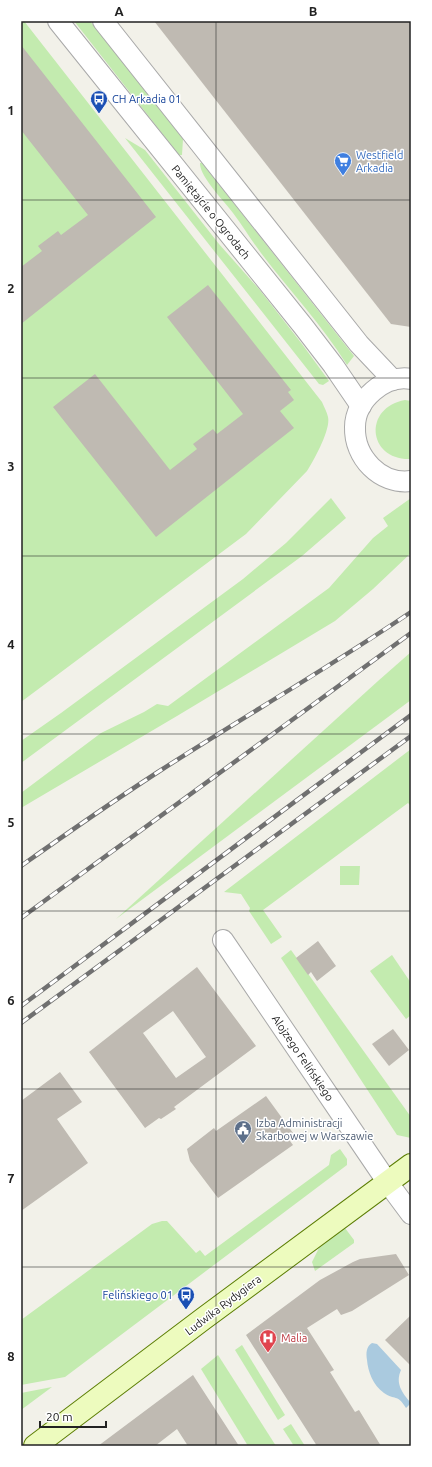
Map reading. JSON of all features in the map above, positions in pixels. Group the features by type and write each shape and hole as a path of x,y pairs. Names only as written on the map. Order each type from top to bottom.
{"street":[{"name":"Pamiętajcie o Ogrodach","path":"58,21 303,326 333,365 360,406"},
{"path":"103,21 359,344 402,379"},
{"path":"402,379 376,388 360,406 355,426 358,449 367,463 379,474 395,480 411,481"},
{"name":"Alojzego Felińskiego","path":"223,940 388,1183 411,1214"},
{"name":"Ludwika Rydygiera","path":"35,1446 411,1165"}],"green space":[{"path":"21,21 24,21 322,402 328,415 328,422 325,436 307,471 246,534 21,702"},
{"path":"74,21 90,21 183,139 182,155 179,155"},
{"path":"125,138 145,150 219,244 259,289 329,381 323,385 319,384"},
{"path":"200,163 202,163 354,356 347,365 327,336 261,253 237,218 213,189 204,175"},
{"path":"405,400 411,401 411,459 397,457 386,452 379,443 376,433 377,423 382,413 391,405"},
{"path":"331,498 346,518 302,556 21,763 21,741 243,579 286,543"},
{"path":"411,498 411,553 373,589 335,621 21,808 21,793 101,733 157,704 168,706 329,588 373,538 388,526 383,518"},
{"path":"411,652 411,700 116,919 378,681"},
{"path":"411,749 411,806 408,803 263,910 282,937 271,944 249,911 250,908 241,894 224,892"},
{"path":"340,866 360,866 359,885 340,885"},
{"path":"291,950 411,1117 411,1138 397,1135 281,958"},
{"path":"392,955 411,983 411,1015 406,1019 370,971"},
{"path":"340,1149 347,1159 347,1165 65,1377 21,1385 21,1320 152,1224 167,1221 196,1253 200,1250 205,1256 329,1165 331,1155"},
{"path":"345,1228 354,1240 354,1243 315,1271 312,1262 319,1248"},
{"path":"242,1345 285,1415 278,1420 235,1350"},
{"path":"218,1355 276,1446 248,1446 201,1369"},
{"path":"52,1387 21,1410 21,1393"},
{"path":"291,1424 305,1446 294,1446 283,1429"}],"water":[{"path":"372,1343 377,1344 401,1370 399,1375 400,1388 411,1403 406,1408 400,1400 380,1390 372,1378 368,1365 367,1350"}],"building":[{"name":"Westfield Arkadia","path":"154,21 411,21 411,327 391,324"},
{"path":"21,45 156,217 21,324 21,267 42,251 38,246 58,231 61,235 88,215 21,130"},
{"path":"208,285 291,390 288,392 294,400 280,411 294,428 156,537 53,407 95,374 170,470 197,449 193,444 213,429 217,434 243,414 167,317"},
{"path":"318,941 336,966 317,981 311,972 308,975 296,958"},
{"path":"197,967 256,1046 174,1107 176,1109 161,1119 159,1118 145,1128 89,1052","holes":["173,1011 206,1057 176,1078 143,1033"]},
{"path":"393,1029 409,1050 389,1066 372,1044"},
{"path":"60,1072 82,1102 57,1119 88,1163 21,1211 21,1101"},
{"path":"266,1096 293,1133 287,1137 293,1145 218,1198 190,1161 187,1149 214,1128 216,1131"},
{"path":"396,1254 409,1275 352,1311 341,1315 337,1309 307,1328 334,1370 330,1372 355,1412 359,1410 381,1446 317,1446 246,1335 320,1280 353,1262 360,1259"},
{"path":"411,1315 411,1366 385,1340"},
{"path":"193,1375 239,1446 188,1446 177,1429 155,1446 98,1446"}],"railway":[{"path":"21,866 158,772 411,612"},
{"path":"21,918 411,633"},
{"path":"21,1006 411,715"},
{"path":"21,1023 411,736"}],"place":[{"name":"CH Arkadia 01","path":"99,114"},
{"name":"Westfield Arkadia","path":"343,176"},
{"name":"Izba Administracji Skarbowej w Warszawie","path":"243,1144"},
{"name":"Felińskiego 01","path":"186,1310"},
{"name":"Malia","path":"268,1353"}]}
